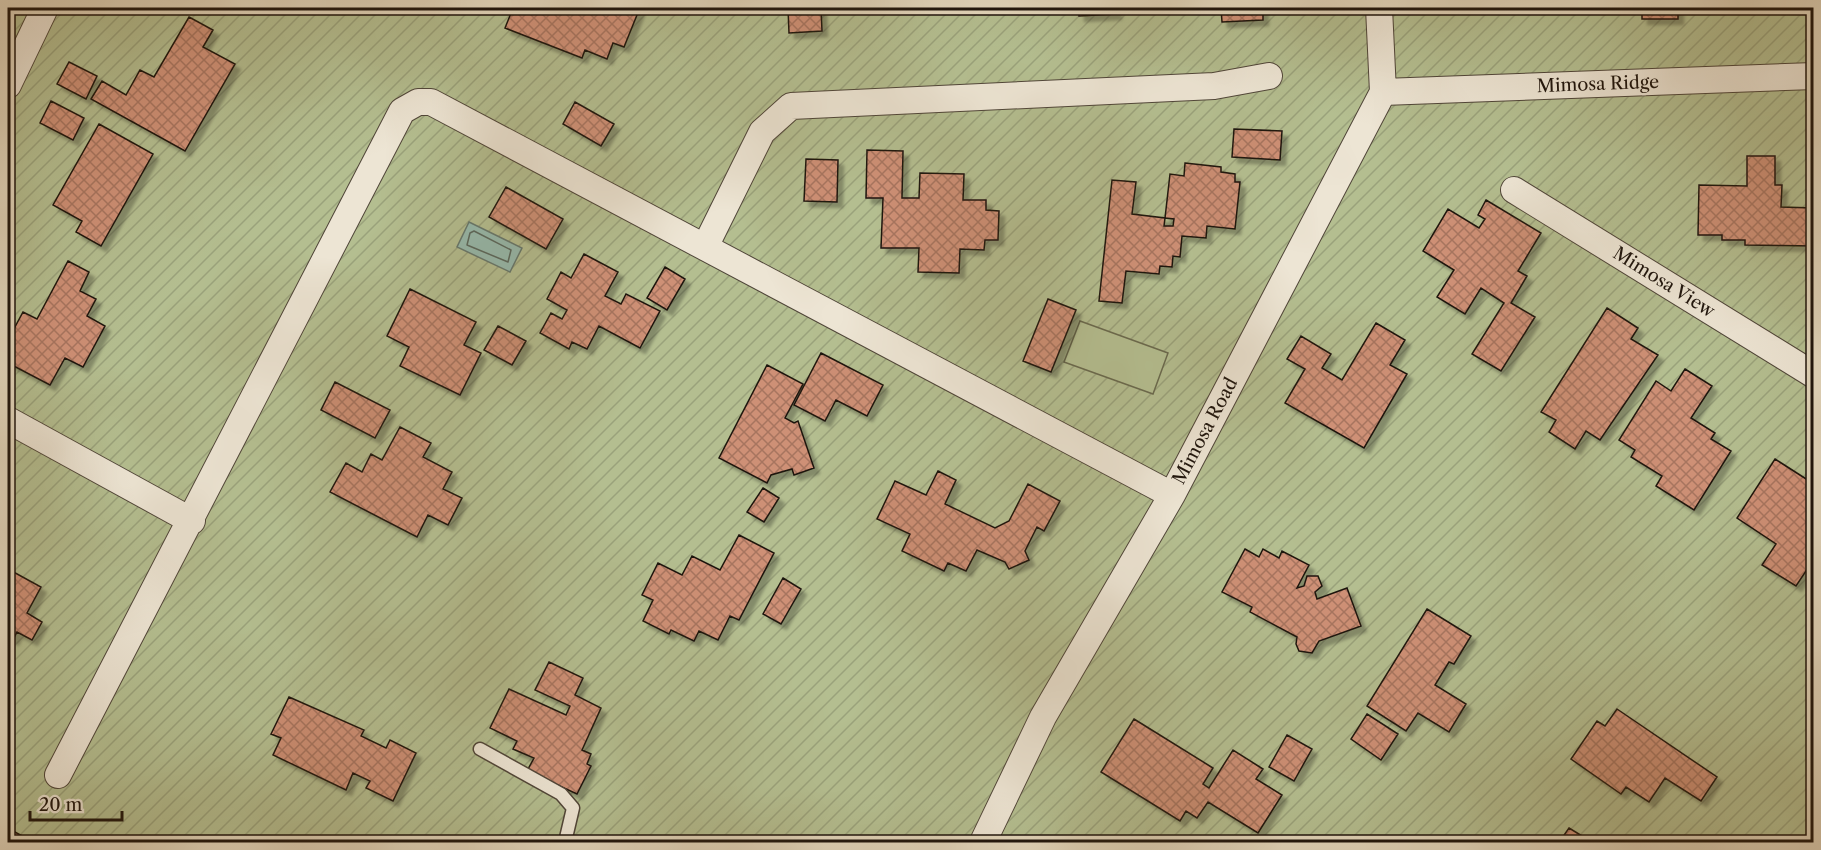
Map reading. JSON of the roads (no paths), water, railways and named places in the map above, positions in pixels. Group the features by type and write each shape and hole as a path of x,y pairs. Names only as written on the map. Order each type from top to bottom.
{"street":[{"path":"8,85 45,8"},
{"path":"1379,8 1383,92"},
{"path":"705,247 762,132 791,106 1214,86 1269,76"},
{"name":"Mimosa Ridge","path":"1383,92 1814,76"},
{"name":"Mimosa Road","path":"983,843 1043,717 1172,495 1383,92"},
{"path":"58,775 192,521 402,111 418,102 431,102 1172,495"},
{"name":"Mimosa View","path":"1514,190 1814,375"},
{"path":"8,420 192,521"}],"lane":[{"path":"480,749 561,794 573,808 565,843"}],"water":[{"path":"469,222 522,248 510,272 457,247"}]}
